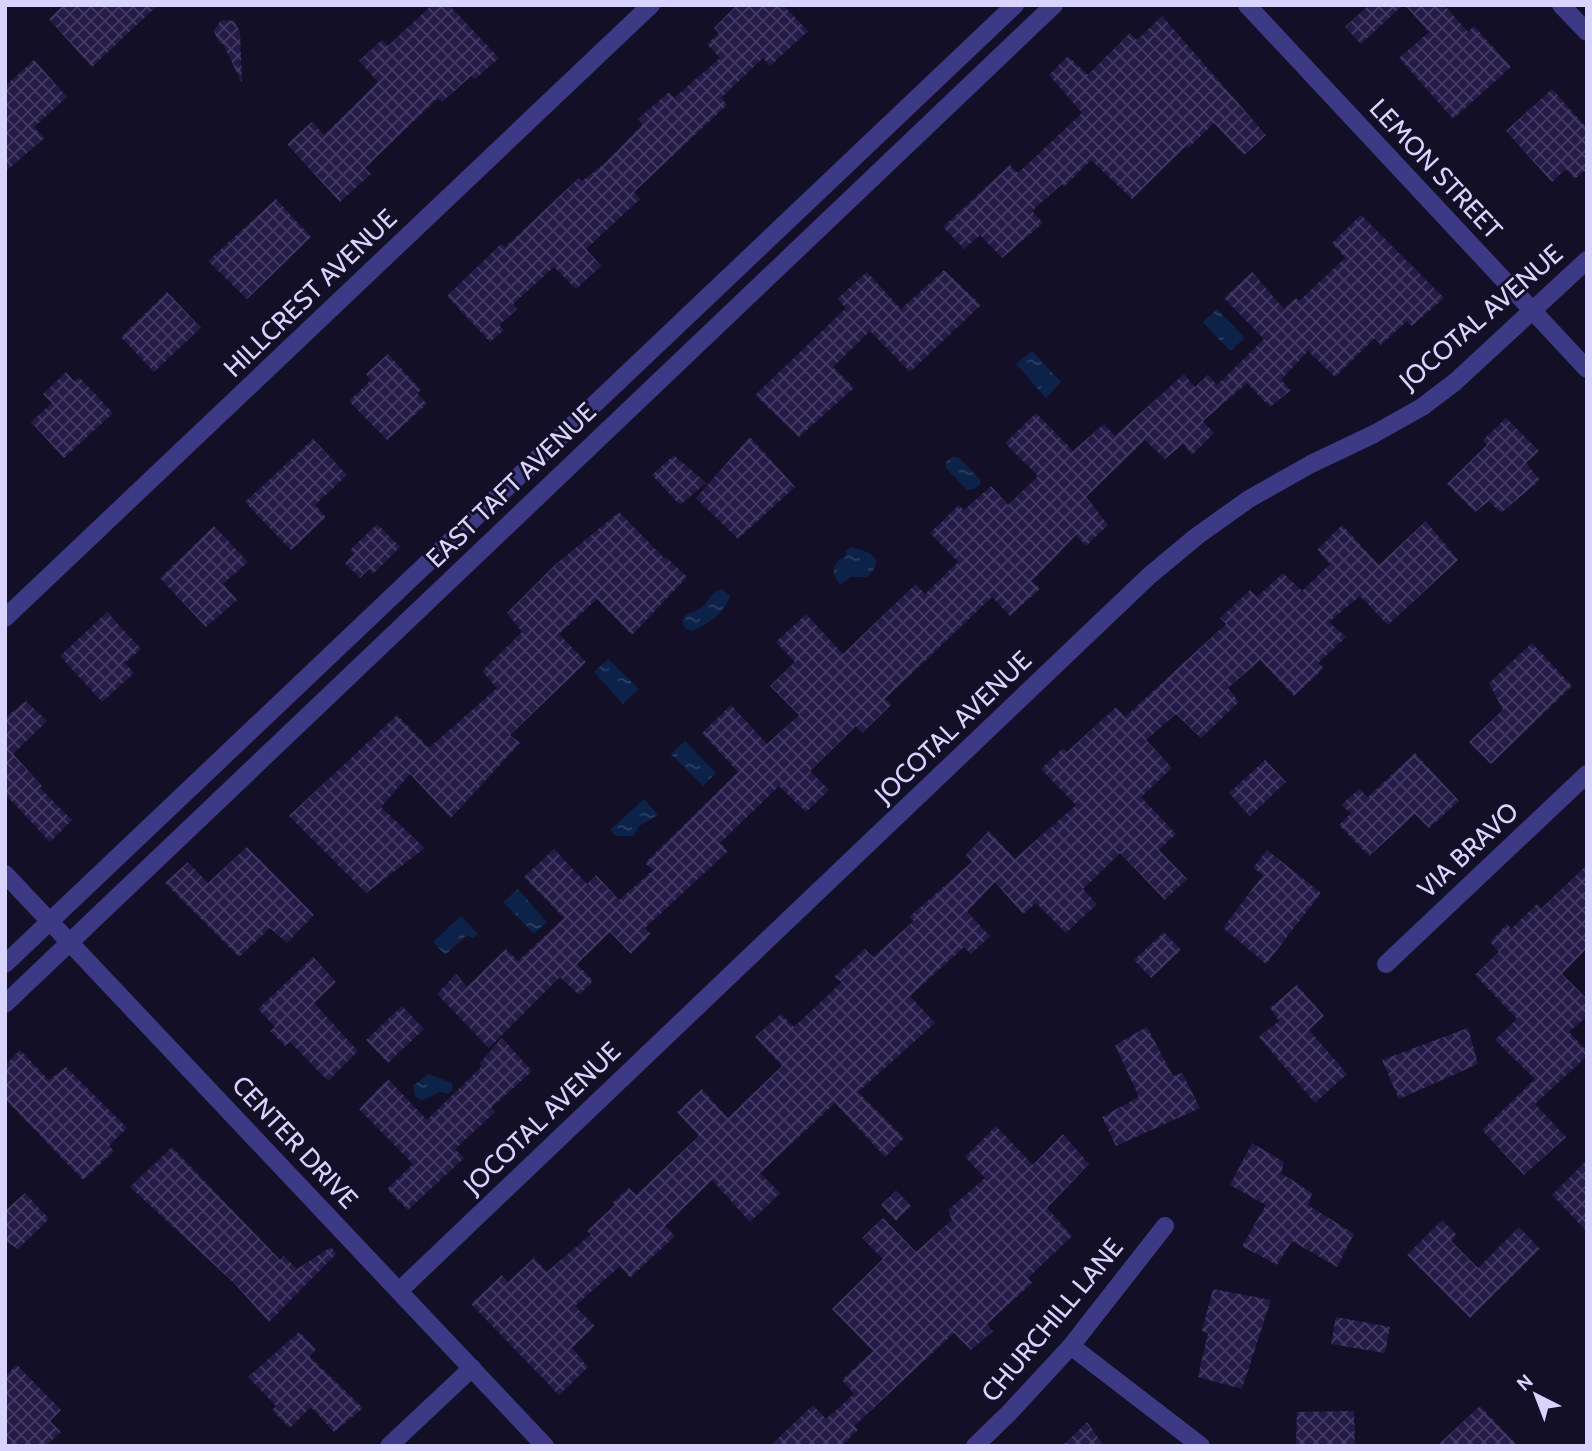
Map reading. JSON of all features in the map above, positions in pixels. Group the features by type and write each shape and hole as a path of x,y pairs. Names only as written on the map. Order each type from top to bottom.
{"street":[{"name":"HILLCREST AVENUE","path":"5,618 650,5"},
{"name":"EAST TAFT AVENUE","path":"5,964 1015,5"},
{"name":"EAST TAFT AVENUE","path":"5,1004 1054,5"},
{"name":"LEMON STREET","path":"1247,5 1587,369"},
{"path":"1561,5 1587,32"},
{"name":"JOCOTAL AVENUE","path":"400,1291 1149,576 1197,536 1249,499 1422,407 1455,382 1587,260"},
{"path":"719,286 738,306"},
{"path":"524,471 544,491"},
{"name":"VIA BRAVO","path":"1386,964 1587,774"},
{"name":"CENTER DRIVE","path":"5,874 545,1446"},
{"name":"CHURCHILL LANE","path":"975,1446 1071,1346 1165,1226"},
{"path":"1071,1346 1200,1446"},
{"path":"389,1446 472,1368"}],"water":[{"path":"1217,309 1245,338 1230,351 1203,322"},
{"path":"1032,351 1061,382 1046,398 1016,364"},
{"path":"952,457 958,457 980,479 980,485 967,490 946,468 946,462"},
{"path":"851,547 869,553 877,561 867,577 851,577 840,585 834,568"},
{"path":"721,589 730,595 721,612 692,631 685,628 682,620 684,617 701,608"},
{"path":"608,659 639,689 623,704 594,672"},
{"path":"685,741 716,773 703,786 671,754"},
{"path":"644,799 658,815 639,826 634,836 616,836 610,830"},
{"path":"518,889 547,922 534,934 503,902"},
{"path":"461,916 478,934 473,938 467,935 445,955 433,942"},
{"path":"429,1074 452,1083 453,1089 448,1094 440,1092 421,1101 415,1096 413,1086"}],"building":[{"path":"64,5 158,5 92,67 49,19"},
{"path":"432,5 449,5 499,58 475,79 471,76 442,102 438,98 365,168 371,174 340,202 287,144 312,122 324,135 378,82 359,61 382,40 388,46"},
{"path":"737,5 783,5 808,31 770,66 763,58 721,98 727,105 634,192 640,199 586,249 601,266 576,289 554,267 513,304 517,309 499,325 504,330 490,342 447,296 501,244 505,247 579,178 582,181 605,163 643,124 638,119 669,92 674,98 720,58 707,44 719,33 714,28"},
{"path":"1369,5 1403,5 1361,44 1345,27"},
{"path":"1405,5 1444,5 1468,32 1474,26 1511,67 1453,119 1399,58 1429,32"},
{"path":"1162,16 1266,135 1244,155 1214,123 1188,148 1186,146 1132,199 1091,160 1064,187 1062,184 1032,211 1043,223 1002,258 980,235 964,249 943,227 1010,165 1018,173 1082,113 1049,75 1068,56 1088,75 1130,33 1137,40"},
{"path":"221,20 234,21 240,32 242,83 214,31"},
{"path":"34,60 67,97 34,127 44,138 5,172 5,86"},
{"path":"1552,89 1587,128 1587,169 1575,179 1566,169 1552,182 1506,131"},
{"path":"276,199 311,237 247,299 208,261"},
{"path":"1361,215 1444,298 1412,326 1407,321 1381,345 1375,338 1335,377 1308,351 1281,380 1291,390 1270,407 1247,383 1203,421 1214,433 1192,455 1183,444 1165,459 1145,440 1086,497 1108,525 1086,546 1076,535 1032,581 1040,589 1010,616 992,597 885,699 891,705 862,733 856,726 810,771 829,790 806,812 779,786 720,843 728,851 645,928 651,934 631,954 610,932 577,964 593,981 579,995 560,977 489,1048 437,994 456,974 467,987 506,949 518,961 564,918 524,877 554,849 587,884 596,875 619,900 653,870 645,863 738,772 702,733 731,705 767,744 799,715 770,686 795,662 776,642 806,614 843,654 916,584 925,594 958,562 930,533 959,505 964,510 991,486 1008,505 1038,476 1005,443 1036,413 1073,451 1104,424 1115,436 1184,374 1195,387 1208,375 1217,385 1264,339 1224,298 1252,272 1284,309 1296,298 1299,301 1345,258 1332,243"},
{"path":"944,270 981,305 910,372 870,331 833,367 854,388 799,437 755,395 846,308 837,299 867,272 901,309"},
{"path":"167,292 201,328 154,372 121,337"},
{"path":"388,354 421,390 417,393 427,404 387,440 349,401 371,380 366,374"},
{"path":"66,372 74,381 79,377 113,413 64,458 31,422 52,403 43,394"},
{"path":"1506,418 1539,451 1526,463 1540,480 1501,513 1489,501 1475,512 1447,484 1487,445 1483,440"},
{"path":"750,437 795,487 738,539 696,498"},
{"path":"313,439 347,475 315,505 326,517 291,550 245,502"},
{"path":"674,455 706,483 680,505 652,475"},
{"path":"619,512 664,558 687,577 632,635 597,599 559,634 586,662 510,735 520,743 451,818 410,774 381,807 425,848 366,893 289,816 397,715 429,748 497,688 482,671 522,632 507,613 555,565"},
{"path":"1426,521 1458,560 1388,625 1360,596 1329,622 1346,637 1318,663 1324,668 1294,696 1260,660 1228,688 1239,702 1201,738 1176,714 1146,740 1172,768 1141,797 1176,834 1159,850 1187,879 1165,900 1120,853 1083,889 1097,904 1066,933 1036,903 1023,914 995,882 967,912 990,936 971,954 964,947 910,996 935,1023 858,1092 904,1138 885,1157 835,1103 760,1173 780,1193 750,1222 712,1180 665,1226 675,1236 630,1278 620,1266 575,1306 595,1326 572,1348 588,1367 559,1395 471,1304 502,1275 508,1282 534,1258 547,1272 591,1234 587,1231 629,1188 636,1195 699,1136 677,1112 702,1089 728,1118 782,1066 755,1037 781,1014 794,1027 842,982 834,977 865,949 873,957 914,921 909,917 972,862 966,855 989,831 1015,859 1076,805 1041,769 1063,748 1067,752 1116,707 1125,717 1226,624 1220,618 1250,590 1257,597 1283,573 1302,591 1330,564 1317,550 1342,525 1379,565"},
{"path":"377,524 400,547 373,574 369,569 360,578 345,563 354,554 350,550"},
{"path":"214,526 248,562 223,584 237,600 206,627 160,578"},
{"path":"107,612 141,649 125,663 134,673 102,702 60,656"},
{"path":"1532,643 1572,686 1491,764 1469,742 1503,710 1489,683"},
{"path":"26,701 47,721 13,754 42,786 40,788 72,820 50,842 5,794 5,718"},
{"path":"1415,753 1459,801 1429,828 1415,814 1369,856 1339,825 1351,813 1341,805 1359,789 1368,797"},
{"path":"1265,760 1286,782 1250,816 1229,793"},
{"path":"247,847 314,915 287,943 270,928 239,957 165,883 188,862 208,883"},
{"path":"1267,850 1321,893 1266,964 1223,928 1263,875 1253,868"},
{"path":"1587,865 1587,948 1562,974 1587,999 1587,1016 1569,1032 1587,1051 1587,1056 1535,1104 1566,1137 1524,1175 1482,1130 1535,1079 1495,1040 1517,1019 1475,975 1499,952 1490,942 1507,924 1511,929 1537,904 1541,909"},
{"path":"1164,932 1181,950 1151,978 1134,960"},
{"path":"313,957 336,982 314,1003 358,1051 328,1081 290,1042 285,1046 270,1031 275,1027 258,1009"},
{"path":"1297,985 1324,1016 1309,1030 1347,1074 1315,1103 1259,1037 1279,1021 1270,1008"},
{"path":"402,1006 424,1029 388,1063 366,1040"},
{"path":"1147,1027 1173,1076 1182,1073 1200,1108 1116,1146 1102,1117 1139,1097 1115,1045"},
{"path":"1468,1028 1478,1064 1399,1099 1382,1060"},
{"path":"502,1038 532,1071 491,1108 495,1112 455,1149 464,1158 408,1210 387,1189 413,1164 359,1109 388,1079 427,1120 482,1066 480,1063"},
{"path":"20,1050 49,1080 66,1067 127,1128 109,1146 114,1151 83,1180 5,1099 5,1065"},
{"path":"996,1126 1033,1165 1063,1134 1089,1164 1047,1208 1072,1236 1028,1278 1032,1283 987,1324 993,1331 971,1350 954,1333 854,1426 858,1430 841,1446 770,1446 813,1405 826,1419 854,1394 842,1380 873,1351 832,1309 883,1259 862,1238 883,1218 916,1252 952,1220 948,1210 985,1178 965,1157"},
{"path":"1252,1143 1284,1162 1281,1173 1312,1193 1308,1205 1354,1234 1337,1267 1292,1241 1277,1265 1242,1246 1266,1205 1230,1185"},
{"path":"172,1147 280,1260 284,1256 297,1269 331,1247 336,1254 269,1322 233,1282 130,1187"},
{"path":"1587,1160 1587,1232 1552,1195"},
{"path":"896,1191 911,1206 896,1221 881,1205"},
{"path":"25,1193 49,1219 18,1249 5,1241 5,1211"},
{"path":"1442,1220 1457,1235 1451,1241 1478,1268 1519,1227 1540,1249 1470,1318 1407,1255"},
{"path":"1213,1289 1271,1300 1242,1389 1198,1377 1208,1333 1202,1331"},
{"path":"1336,1317 1390,1327 1385,1353 1331,1344"},
{"path":"299,1332 316,1349 309,1356 363,1408 334,1432 311,1407 290,1428 272,1410 276,1406 248,1377"},
{"path":"17,1365 61,1410 50,1421 61,1432 46,1446 5,1446 5,1376"},
{"path":"1480,1406 1518,1446 1437,1446"},
{"path":"1354,1411 1355,1446 1296,1446 1297,1412"},
{"path":"1087,1422 1104,1446 1062,1446"}]}
